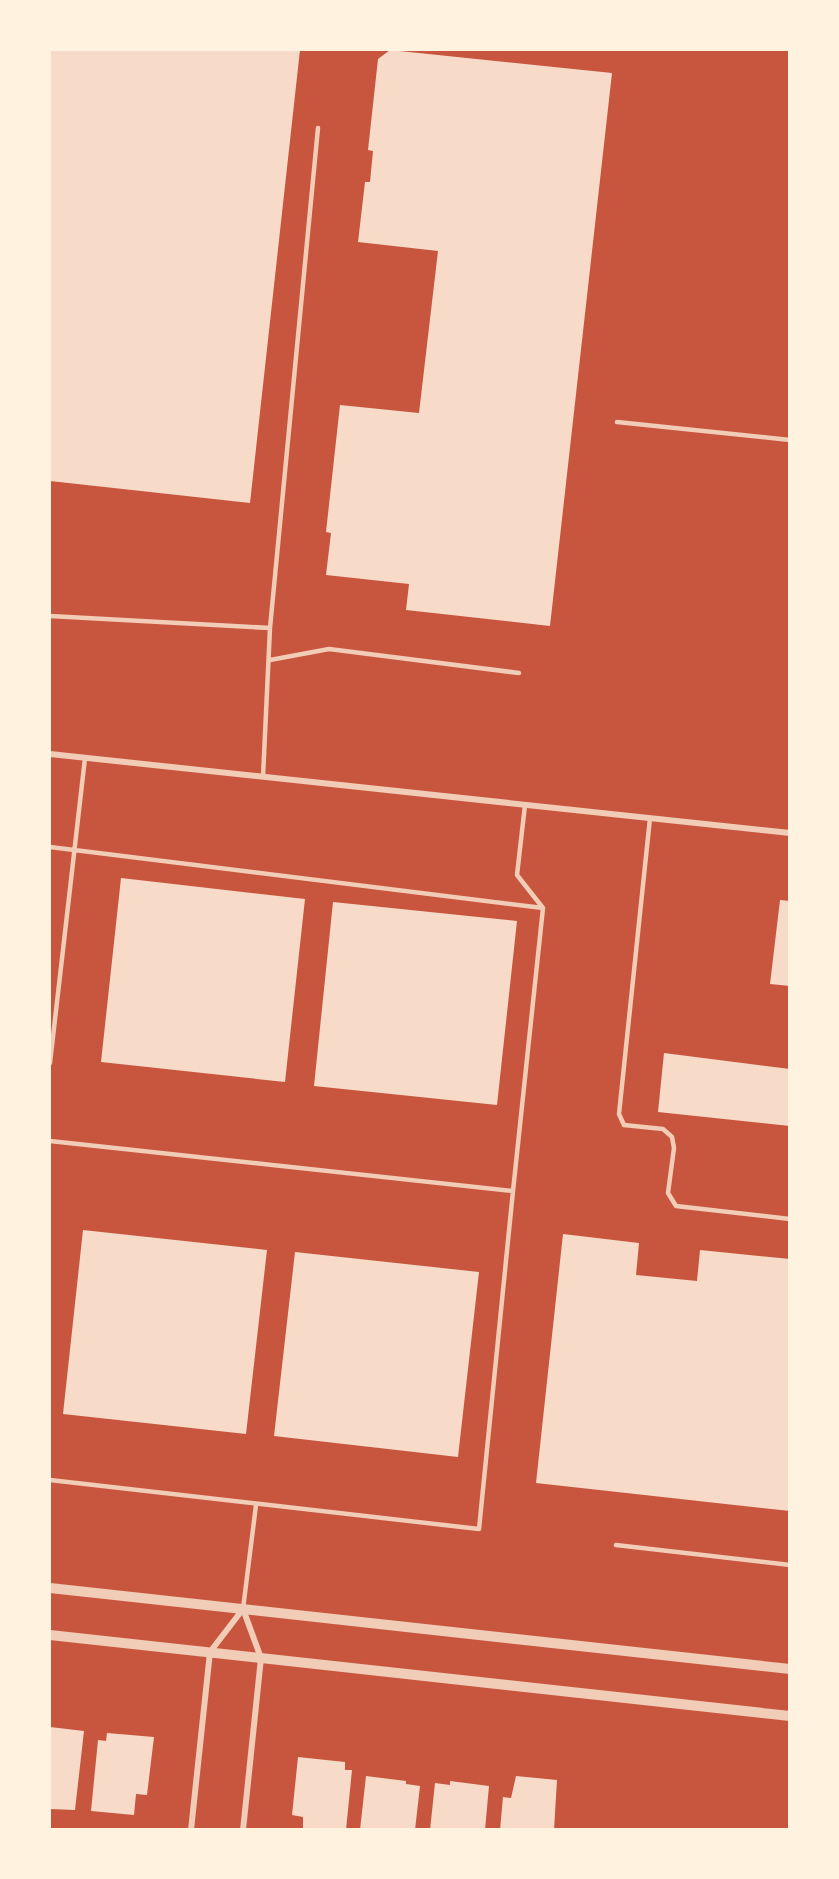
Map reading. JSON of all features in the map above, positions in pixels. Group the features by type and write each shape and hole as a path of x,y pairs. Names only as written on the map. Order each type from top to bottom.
{"street":[{"path":"50,754 789,833"},
{"path":"50,1588 789,1669"},
{"path":"191,1830 210,1652 243,1610"},
{"path":"243,1610 261,1658 243,1830"},
{"path":"50,1635 789,1716"}],"lane":[{"path":"263,777 270,628 318,128"},
{"path":"617,422 789,441"},
{"path":"50,616 270,628"},
{"path":"270,660 329,649 519,673"},
{"path":"50,1063 85,758"},
{"path":"50,1480 479,1529 543,908 518,875 525,805"},
{"path":"650,818 619,1114 624,1125 663,1129 672,1137 674,1148 668,1193 676,1206 789,1219"},
{"path":"50,847 543,908"},
{"path":"50,1141 513,1191"},
{"path":"243,1610 256,1505"},
{"path":"616,1545 789,1565"}],"building":[{"path":"50,50 300,50 250,503 50,481"},
{"path":"390,50 612,73 550,626 406,610 409,584 326,575 331,533 326,532 340,405 419,413 438,251 358,242 365,182 370,182 373,151 368,150 378,59"},
{"path":"121,878 305,899 285,1082 101,1062"},
{"path":"780,900 790,901 790,986 770,984"},
{"path":"333,902 517,921 497,1105 314,1086"},
{"path":"664,1053 790,1069 790,1126 658,1112"},
{"path":"83,1230 267,1250 246,1434 63,1414"},
{"path":"563,1234 639,1243 636,1275 697,1281 700,1250 790,1259 790,1511 536,1483"},
{"path":"295,1252 479,1272 458,1457 274,1436"},
{"path":"50,1727 84,1731 75,1810 50,1809"},
{"path":"107,1733 154,1737 147,1795 136,1794 134,1815 91,1811 98,1740 106,1741"},
{"path":"298,1757 345,1762 345,1770 352,1770 346,1830 303,1830 303,1817 292,1815"},
{"path":"366,1776 406,1781 406,1784 420,1786 415,1830 360,1830"},
{"path":"516,1776 557,1780 554,1830 500,1830 503,1797 511,1798"},
{"path":"450,1781 489,1786 485,1830 430,1830 435,1783 450,1785"}]}
